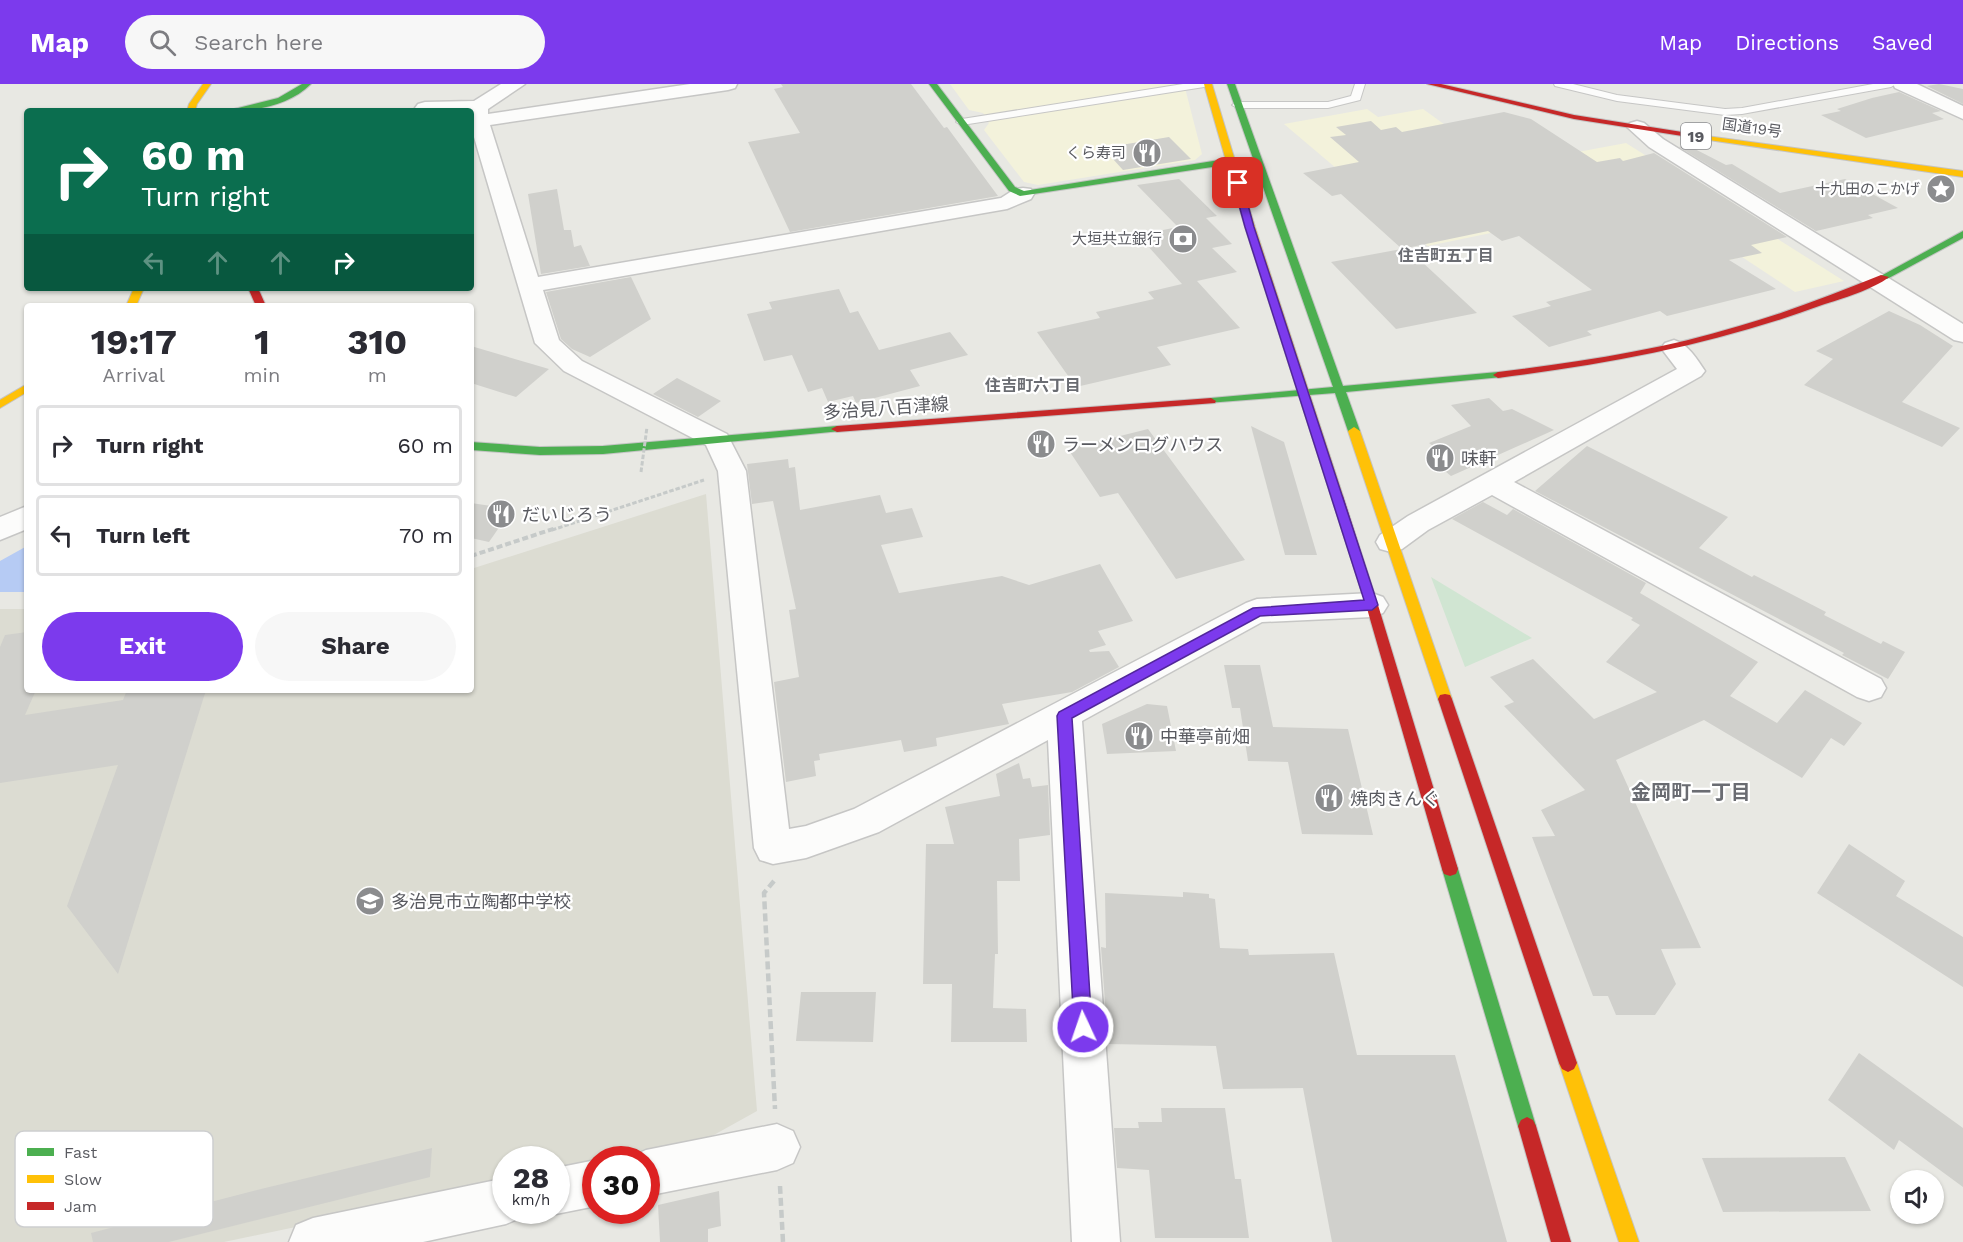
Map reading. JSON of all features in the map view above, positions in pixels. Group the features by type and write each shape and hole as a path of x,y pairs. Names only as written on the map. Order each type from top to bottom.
{"main road":[{"path":"192,108 207,84"},
{"path":"246,108 268,104 296,93 307,84"},
{"path":"933,84 1012,189 1023,194 1232,161"},
{"path":"1208,84 1250,227 1372,605 1561,1242"},
{"path":"1231,84 1341,391 1629,1242"},
{"name":"国道19号","path":"1431,84 1574,117 1629,120 1963,161"},
{"name":"国道19号","path":"1480,84 1629,120 1963,174"},
{"name":"多治見八百津線","path":"474,446 540,451 641,448 725,455 1303,394 1529,373 1674,348 1758,327 1832,302 1878,282 1922,260 1963,234"},
{"path":"0,405 24,389"}],"street":[{"path":"478,114 499,92 516,84"},
{"path":"474,114 728,84"},
{"path":"1904,84 1963,113"},
{"path":"478,114 547,343 573,366 725,455 772,848 806,842 866,822 1257,611 1372,605"},
{"path":"1629,120 1656,143 1963,335"},
{"path":"531,285 1007,203 1023,194"},
{"path":"1391,542 1418,523 1692,371 1674,348"},
{"path":"1493,483 1869,688"},
{"path":"0,530 24,518"},
{"path":"1064,716 1096,1242"},
{"path":"660,1170 777,1147"},
{"path":"313,1242 424,1230 492,1206"}],"lane":[{"path":"962,122 1204,84"},
{"path":"1238,105 1328,105 1356,98 1360,84"},
{"path":"1559,84 1617,98 1725,112 1742,111 1891,84"},
{"path":"1617,98 1629,120"}],"path":[{"path":"641,472 647,427"},
{"path":"474,555 725,455"},
{"path":"783,1242 764,893 806,842"}],"shaded area":[{"path":"950,84 1184,84 1202,154 1195,160 1038,185 1024,182 984,130 989,123 983,113 969,110"},
{"path":"1367,109 1378,117 1423,109 1502,166 1626,143 1844,281 1795,292 1742,257 1667,274 1583,214 1428,246 1284,124"},
{"name":"多治見市立陶都中学校","path":"706,494 757,1111 703,1141 660,1150 660,1146 582,1146 582,1167 570,1169 570,1146 492,1146 492,1186 224,1242 0,1242 0,609 24,609 24,693 474,693 474,568"},
{"path":"1431,577 1532,638 1465,667"}],"water":[{"path":"24,548 24,592 0,592 0,561"}],"building":[{"path":"781,84 911,84 944,128 947,127 998,196 790,232 748,142 800,133 774,89 783,87"},
{"path":"1939,84 1963,89 1963,104 1927,86"},
{"path":"1899,92 1941,111 1932,113 1944,119 1866,138 1821,115 1841,111 1837,109 1872,98"},
{"path":"1504,112 1531,119 1597,162 1620,158 1623,161 1654,153 1787,237 1751,245 1762,253 1729,260 1776,289 1667,316 1660,311 1587,331 1592,335 1549,347 1512,316 1551,306 1546,302 1592,290 1519,236 1502,241 1488,231 1402,249 1341,194 1332,196 1303,173 1359,162 1330,137 1346,135 1336,127 1371,121 1381,130 1396,127 1402,132"},
{"name":"くら寿司","path":"1169,137 1191,159 1123,170 1103,148"},
{"path":"1679,147 1691,147 1726,165 1732,164 1780,193 1845,179 1898,208 1868,215 1873,218 1816,231"},
{"path":"1179,179 1217,216 1206,218 1232,244 1212,248 1237,272 1197,281 1240,328 1157,347 1171,365 1076,387 1037,332 1100,318 1096,312 1154,299 1148,292 1182,284 1138,235 1178,227 1137,185"},
{"path":"557,189 564,230 571,230 574,247 581,245 590,266 541,274 528,194"},
{"path":"1407,248 1477,313 1396,329 1331,262"},
{"path":"631,277 651,319 590,357 572,349 561,339 546,292"},
{"path":"839,289 850,313 858,311 879,350 950,332 968,355 910,370 920,386 856,403 853,396 828,402 822,388 808,392 792,355 764,361 747,314 772,309 769,302"},
{"path":"1889,311 1920,325 1953,346 1902,402 1960,428 1942,447 1804,385 1833,359 1816,351"},
{"path":"474,347 549,369 516,397 474,384"},
{"path":"677,378 721,401 698,417 653,394"},
{"path":"1489,398 1503,411 1512,409 1554,430 1451,476 1425,455 1438,450 1429,443 1471,426 1451,405"},
{"path":"1251,426 1284,442 1317,555 1285,555"},
{"path":"1148,429 1245,560 1176,579 1118,493 1100,497 1068,449"},
{"path":"1587,446 1728,517 1699,548 1752,577 1754,575 1826,612 1824,615 1881,644 1883,641 1905,652 1888,679 1842,655 1844,653 1535,491"},
{"path":"788,459 789,468 795,467 800,510 880,495 886,513 912,508 923,537 881,545 899,593 1002,576 1029,585 1100,564 1133,621 1098,631 1106,645 1089,650 1090,652 1109,651 1119,667 1072,692 1002,704 1009,724 936,738 937,746 904,752 901,740 819,754 820,760 814,761 816,776 786,782 774,682 799,677 789,610 796,609 773,501 752,504 747,464"},
{"path":"1483,502 1507,515 1513,509 1646,583 1640,593 1758,662 1730,696 1777,723 1805,690 1862,723 1844,746 1831,738 1802,778 1704,720 1616,760 1701,948 1661,949 1676,984 1655,1015 1616,1015 1608,996 1593,996 1532,837 1555,836 1541,810 1585,790 1504,706 1514,702 1490,677 1533,659 1594,719 1657,692 1606,662 1640,625 1631,620 1633,618 1452,519"},
{"path":"474,503 512,509 489,542 474,539"},
{"path":"24,632 24,693 35,693 25,715 123,700 126,693 205,693 118,974 67,906 118,765 0,783 0,647 5,635"},
{"name":"焼肉きんぐ","path":"1224,665 1260,665 1273,727 1348,729 1373,835 1302,834 1288,762 1248,761 1240,708 1232,708"},
{"name":"中華亭前畑","path":"1147,704 1167,706 1176,751 1107,754 1102,724"},
{"path":"1019,763 1023,779 1030,778 1032,787 1048,785 1050,835 1019,839 1020,881 997,881 998,954 995,954 993,1008 1026,1009 1027,1042 951,1042 952,984 923,984 926,844 954,844 945,807 1000,796 996,774"},
{"path":"1849,844 1905,881 1896,896 1963,937 1963,987 1817,893"},
{"path":"1183,892 1209,894 1209,898 1215,899 1220,948 1248,949 1249,955 1334,953 1357,1055 1455,1055 1507,1242 1332,1242 1303,1088 1223,1089 1216,1046 1108,1044 1101,947 1106,948 1105,893 1183,897"},
{"path":"801,992 876,992 873,1042 796,1041"},
{"path":"1859,1053 1963,1128 1963,1187 1944,1173 1944,1170 1940,1170 1899,1140 1894,1150 1828,1100"},
{"path":"1161,1108 1225,1108 1235,1179 1241,1179 1249,1238 1155,1238 1149,1170 1117,1168 1114,1128 1139,1128 1138,1122 1162,1122"},
{"path":"432,1148 430,1177 169,1242 93,1242 91,1233 114,1227 213,1227 213,1201"},
{"path":"1845,1157 1871,1211 1723,1212 1702,1158"},
{"path":"719,1191 721,1226 708,1229 708,1242 660,1242 660,1205"}],"traffic: fast":[{"path":"249,108 281,100 307,84"},
{"path":"933,84 1012,189 1023,194 1232,161"},
{"path":"1231,84 1354,431"},
{"path":"1884,277 1963,234"},
{"path":"1211,401 1498,375"},
{"path":"474,446 540,451 603,450 837,429"},
{"path":"1450,869 1527,1126"}],"traffic: slow":[{"path":"192,108 207,84"},
{"path":"1208,84 1250,227 1337,496"},
{"path":"1695,136 1963,174"},
{"path":"132,303 138,291"},
{"path":"0,405 24,389"},
{"path":"1354,431 1445,699"},
{"path":"1568,1063 1629,1242"}],"traffic: jam":[{"path":"1431,84 1574,117 1695,136"},
{"path":"1498,375 1599,361 1695,341 1789,314 1884,277"},
{"path":"254,291 260,303"},
{"path":"837,429 1211,401"},
{"path":"1337,496 1372,605 1450,869"},
{"path":"1445,699 1568,1063"},
{"path":"1527,1126 1561,1242"}],"place":[{"name":"くら寿司","path":"1147,153"},
{"name":"十九田のこかげ","path":"1941,189"},
{"name":"大垣共立銀行","path":"1183,239"},
{"name":"ラーメンログハウス","path":"1041,444"},
{"name":"味軒","path":"1440,458"},
{"name":"だいじろう","path":"501,514"},
{"name":"中華亭前畑","path":"1139,736"},
{"name":"焼肉きんぐ","path":"1329,798"},
{"name":"多治見市立陶都中学校","path":"370,901"}],"district":[{"name":"住吉町五丁目","path":"1446,255"},
{"name":"住吉町六丁目","path":"1033,385"},
{"name":"金岡町一丁目","path":"1691,792"}],"route":[{"path":"1083,1027 1064,716 1257,611 1372,605 1250,227 1238,183"}]}
